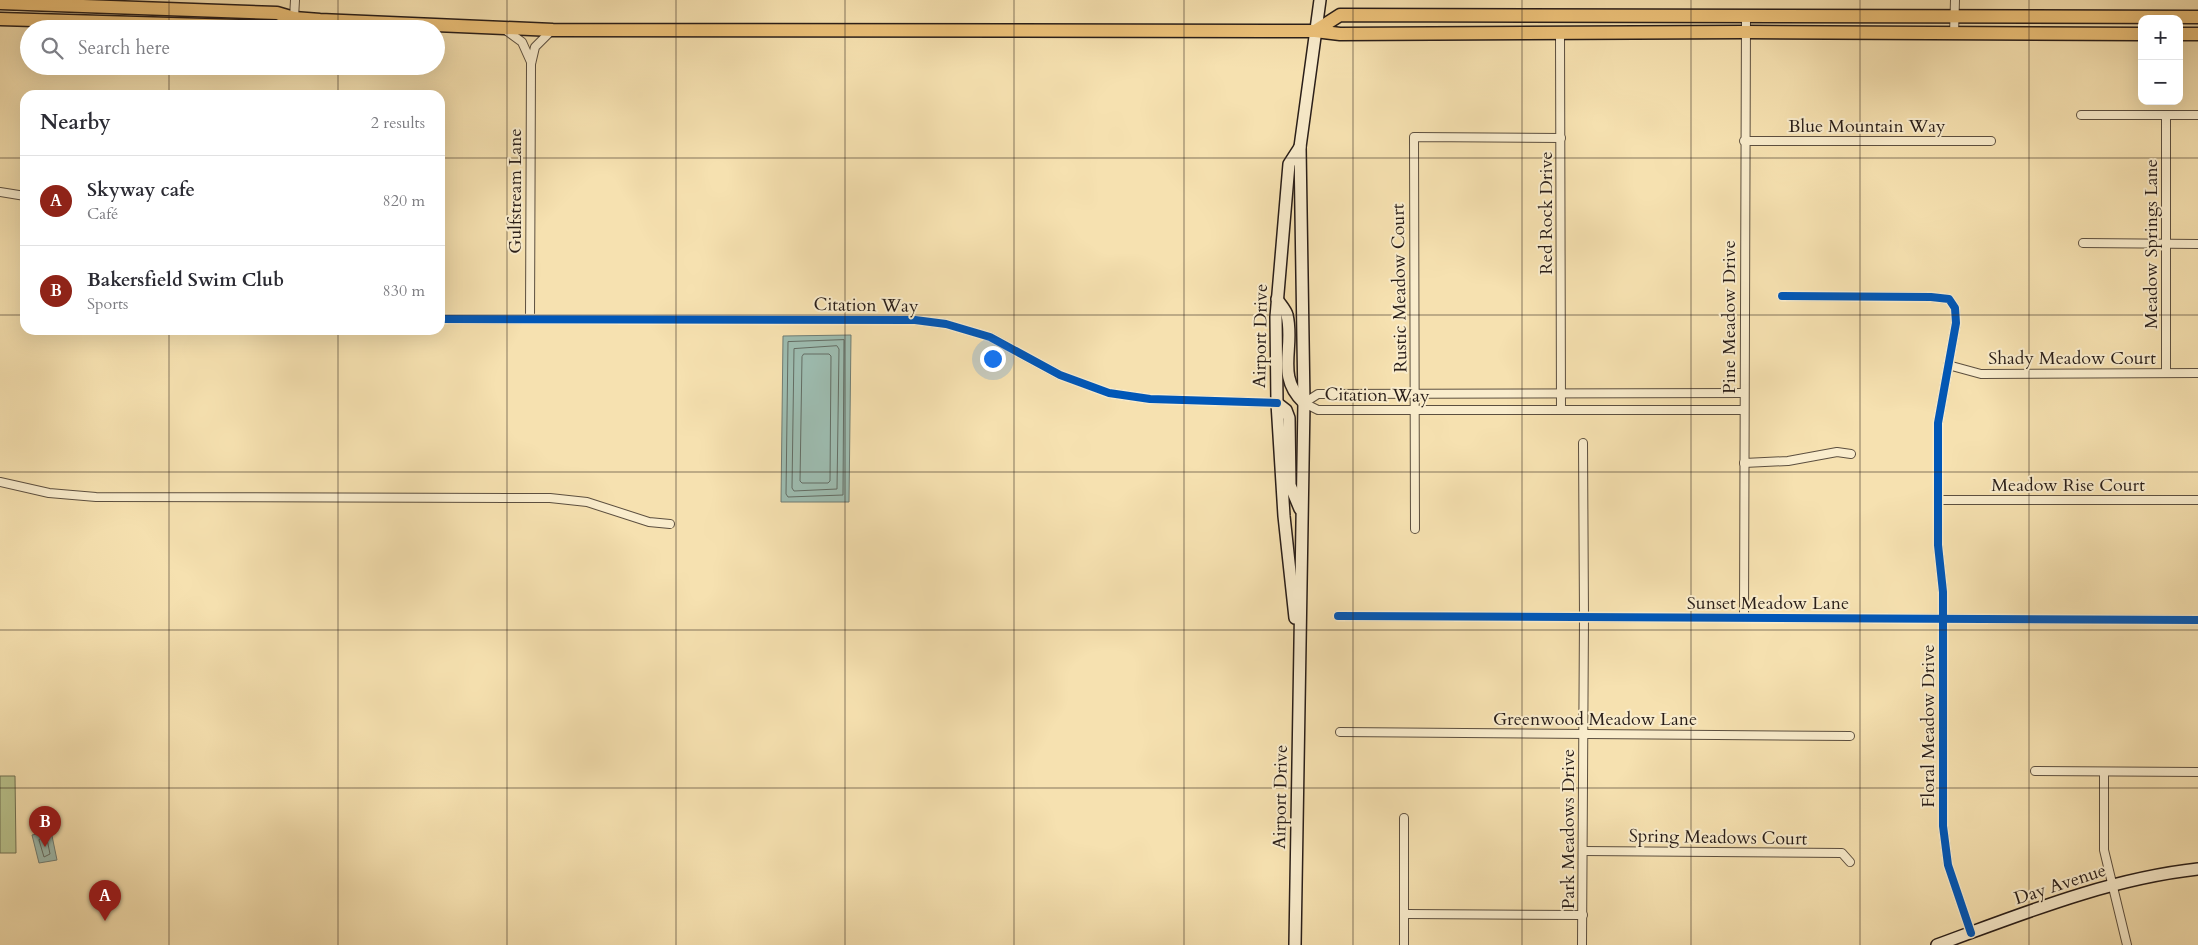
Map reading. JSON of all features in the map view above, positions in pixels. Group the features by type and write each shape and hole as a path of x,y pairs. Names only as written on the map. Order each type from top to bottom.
{"main road":[{"name":"Airport Drive","path":"1295,945 1304,403 1300,147 1320,0"},
{"path":"0,3 277,13 294,18 334,20"},
{"path":"1315,32 1340,15 2198,17"},
{"path":"290,20 294,18"},
{"path":"0,19 31,20"},
{"path":"445,26 553,30 1315,32 1350,34 1745,32 2138,34"},
{"path":"2183,34 2198,34"},
{"name":"Airport Drive","path":"1300,147 1289,164 1277,299 1277,402 1289,580 1300,649"},
{"path":"1277,299 1287,314 1289,384 1294,395 1304,403"},
{"path":"1277,402 1286,410 1289,418 1290,485 1302,513"},
{"name":"Day Avenue","path":"1937,945 2072,897 2112,885 2198,869"}],"street":[{"path":"294,0 294,18"},
{"path":"1954,0 1954,34"},
{"name":"Pine Meadow Drive","path":"1744,618 1744,141 1746,16"},
{"name":"Gulfstream Lane","path":"495,28 507,31 518,38 526,47 531,64 530,319"},
{"name":"Gulfstream Lane","path":"531,64 539,42 553,30"},
{"name":"Red Rock Drive","path":"1560,33 1561,410"},
{"path":"2081,115 2198,115"},
{"name":"Meadow Springs Lane","path":"2166,115 2166,373"},
{"name":"Rustic Meadow Court","path":"1415,528 1414,137 1561,138"},
{"name":"Blue Mountain Way","path":"1744,141 1990,141"},
{"path":"0,192 20,195"},
{"path":"2084,243 2198,244"},
{"name":"Floral Meadow Drive","path":"1782,296 1931,297 1949,299 1955,308 1956,323 1938,423 1938,545 1943,592 1943,826 1945,850 1952,880 1970,933"},
{"name":"Citation Way","path":"445,319 923,321 954,326 990,337 1066,378 1110,393 1150,399 1277,402"},
{"name":"Shady Meadow Court","path":"1948,365 1981,374 2198,373"},
{"name":"Citation Way","path":"1304,403 1318,394 1744,393"},
{"name":"Citation Way","path":"1304,403 1318,410 1744,410"},
{"name":"Park Meadows Drive","path":"1582,945 1583,443"},
{"path":"1744,463 1788,461 1837,452 1851,454"},
{"path":"0,482 49,493 96,497 556,498 600,505 649,522 670,524"},
{"name":"Meadow Rise Court","path":"1938,500 2198,500"},
{"name":"Sunset Meadow Lane","path":"1338,616 2198,620"},
{"name":"Greenwood Meadow Lane","path":"1340,732 1850,736"},
{"path":"2035,771 2198,772"},
{"path":"2104,772 2104,850 2127,945"},
{"path":"1404,818 1406,914 1404,945"},
{"name":"Spring Meadows Court","path":"1583,851 1842,853 1850,862"},
{"path":"1406,914 1583,915"}],"green space":[{"path":"0,776 15,776 16,853 0,853"}],"water":[{"path":"851,335 849,502 781,502 783,336"},
{"path":"51,831 57,860 39,863 32,835"}],"cycle path":[{"path":"1782,296 1931,297 1949,299 1955,308 1956,323 1938,423 1938,545 1943,592 1943,826 1948,865 1971,933"},
{"path":"445,319 915,320 946,324 990,337 1060,375 1109,393 1150,399 1277,403"},
{"path":"1338,616 2198,620"}],"place":[{"name":"Bakersfield Swim Club","path":"45,847"},
{"name":"Skyway cafe","path":"105,921"}]}
